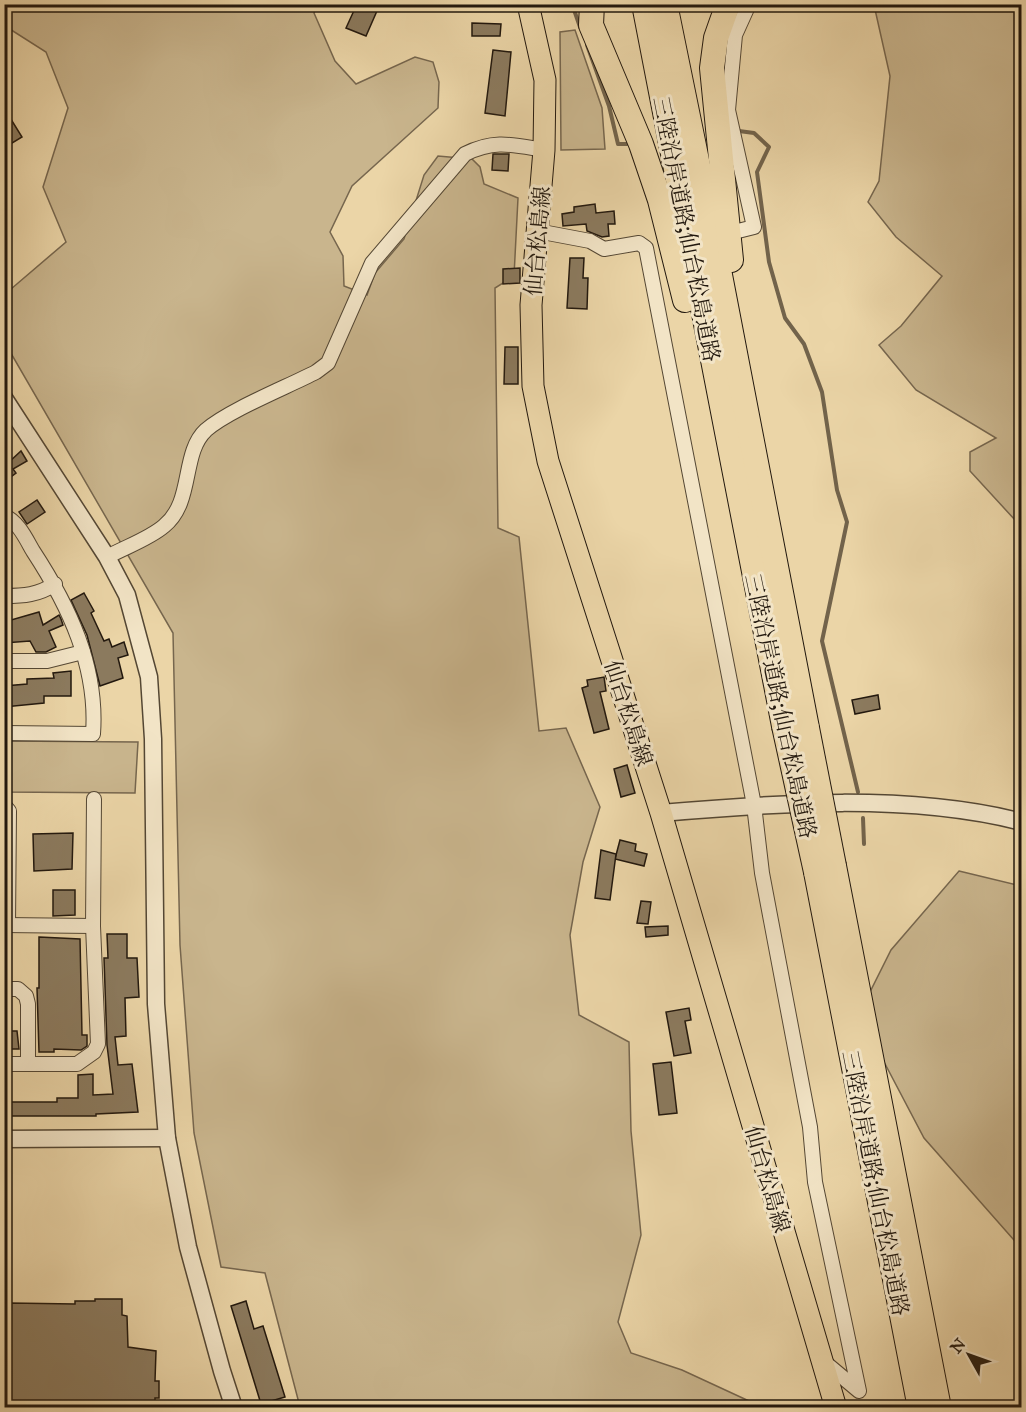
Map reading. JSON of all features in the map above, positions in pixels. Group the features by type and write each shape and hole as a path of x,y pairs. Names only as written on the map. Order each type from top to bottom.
{"highway":[{"path":"592,4 591,25 627,108 660,200 747,544"},
{"name":"三陸沿岸道路;仙台松島道路","path":"644,4 747,544 796,727"},
{"name":"三陸沿岸道路;仙台松島道路","path":"665,4 743,394 796,727 939,1407"},
{"path":"728,4 716,38 712,68 743,394"},
{"name":"三陸沿岸道路;仙台松島道路","path":"825,869 920,1407"}],"main road":[{"name":"仙台松島線","path":"528,4 545,80 544,150 531,305 533,386 548,461 661,813 836,1407"}],"street":[{"path":"734,232 753,228 728,110 735,35 749,4"},
{"path":"107,556 165,526 180,504 195,447 205,431 225,418 316,372 327,363 372,263 465,154 498,143 544,150"},
{"path":"537,231 590,241 604,249 639,243 646,252 754,805 762,873 810,1127 815,1182 860,1391 820,1359"},
{"path":"646,252 662,249"},
{"path":"4,398 107,556 127,595 149,677 153,739 156,1004 167,1138 188,1247 234,1407"},
{"path":"4,516 16,525 55,584 75,624 95,707 93,734 4,733"},
{"path":"4,596 26,596 42,592 55,584"},
{"path":"4,662 47,661 83,652"},
{"path":"4,1064 77,1064 94,1052 98,1044 93,926 94,799"},
{"path":"4,805 9,811 6,925 93,926"},
{"path":"661,813 754,805 920,807 977,811 1022,822"},
{"path":"4,989 18,989 26,996 28,1063"},
{"path":"4,1139 167,1138"}],"shaded area":[{"path":"5,5 317,5 314,13 335,61 356,84 415,57 433,62 439,82 438,108 352,186 330,232 343,256 344,286 367,295 375,273 404,239 424,175 438,156 472,159 480,167 484,184 518,198 514,276 495,288 498,528 519,537 539,731 566,728 600,807 583,862 570,935 579,1015 629,1042 631,1131 641,1235 618,1322 631,1353 682,1370 762,1407 300,1407 265,1273 221,1267 194,1133 180,945 173,633 5,343 4,295 66,242 43,187 68,108 46,52 5,26"},
{"path":"874,5 1021,5 1021,531 1015,520 970,471 970,452 996,438 916,390 879,345 901,326 942,276 896,237 868,202 879,181 890,76"},
{"path":"575,30 602,108 605,149 561,150 560,32"},
{"path":"5,741 138,742 135,793 5,792"},
{"path":"959,871 1021,886 1021,1248 924,1138 872,1039 868,996 891,950"}],"building":[{"path":"357,4 380,4 366,36 346,28"},
{"path":"472,23 501,24 500,36 472,36"},
{"path":"493,50 511,52 505,116 485,113"},
{"path":"4,108 22,137 4,148"},
{"path":"493,154 509,154 508,171 492,170"},
{"path":"595,204 596,213 614,211 615,224 608,224 609,236 602,237 587,231 586,224 563,226 562,214 574,212 574,207"},
{"path":"570,258 584,258 583,278 588,278 587,309 567,308"},
{"path":"520,268 520,283 503,284 503,269"},
{"path":"505,347 518,347 518,384 504,384"},
{"path":"21,451 27,461 13,469 16,473 4,482 4,454 9,462"},
{"path":"37,500 45,512 27,524 19,512"},
{"path":"84,593 94,611 91,613 104,641 109,639 112,647 124,642 128,655 118,658 123,678 100,686 87,635 71,600"},
{"path":"39,612 43,625 59,615 61,619 63,625 49,631 56,647 46,652 36,652 30,641 4,643 4,622"},
{"path":"71,671 71,696 44,696 44,703 4,707 4,686 27,684 27,679 54,678 53,673"},
{"path":"604,677 606,691 600,692 609,729 594,733 582,688 588,686 587,680"},
{"path":"878,695 880,709 855,714 852,700"},
{"path":"627,765 635,793 621,797 614,769"},
{"path":"73,833 72,869 34,871 33,834"},
{"path":"620,840 636,844 635,851 647,854 644,866 615,859"},
{"path":"601,850 616,854 610,900 595,898"},
{"path":"53,890 75,890 75,915 53,916"},
{"path":"641,901 651,902 648,924 637,923"},
{"path":"668,926 668,935 646,937 645,927"},
{"path":"107,934 127,934 127,958 137,958 139,997 125,998 126,1036 115,1037 118,1065 132,1064 138,1112 96,1114 96,1116 4,1116 4,1102 57,1102 57,1098 78,1098 78,1075 93,1074 93,1095 113,1094 107,1045 104,958 108,958"},
{"path":"39,937 80,939 82,1035 87,1035 87,1046 81,1050 54,1049 54,1052 39,1052 37,988 39,988"},
{"path":"689,1008 691,1020 685,1021 691,1053 674,1056 666,1012"},
{"path":"5,1031 17,1031 19,1049 5,1049"},
{"path":"671,1062 677,1113 659,1115 653,1064"},
{"path":"95,1299 122,1299 122,1315 127,1316 128,1347 156,1351 155,1381 159,1381 159,1398 155,1398 155,1407 4,1407 4,1310 10,1310 10,1303 75,1304 75,1301 95,1301"},
{"path":"246,1301 254,1329 263,1326 285,1397 261,1404 231,1306"}],"waterway":[{"path":"572,4 580,27"},
{"path":"587,45 609,106 618,144 627,144"},
{"path":"739,131 754,133 769,147 757,172 769,262 785,318 804,344 822,392 837,490 847,522 822,641 858,792"},
{"path":"863,818 864,844"}]}
